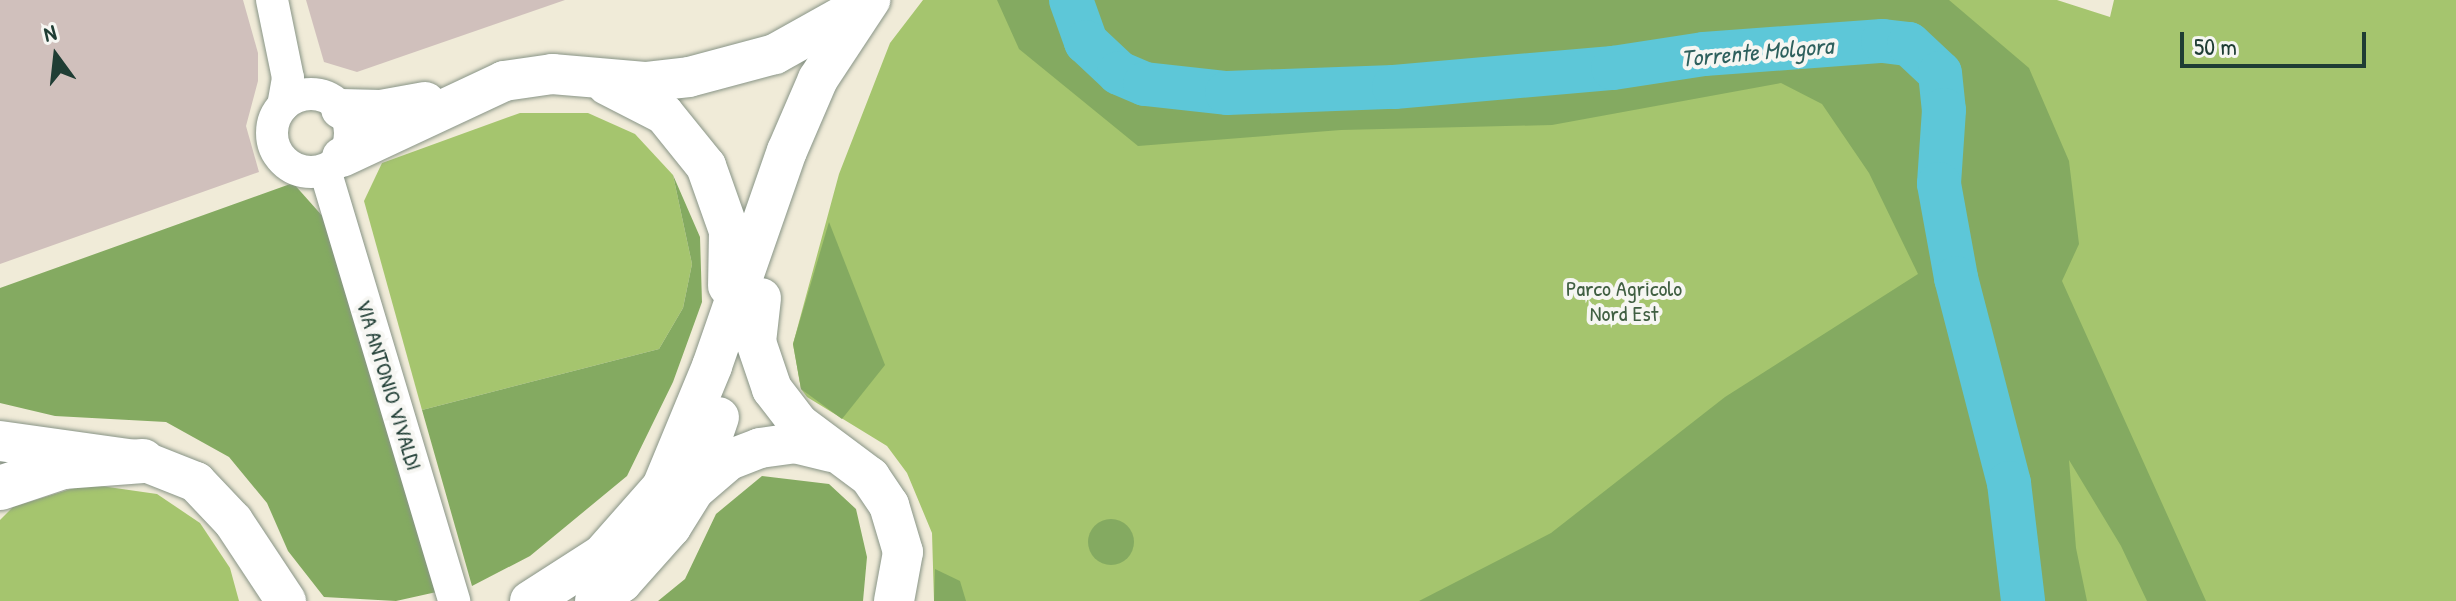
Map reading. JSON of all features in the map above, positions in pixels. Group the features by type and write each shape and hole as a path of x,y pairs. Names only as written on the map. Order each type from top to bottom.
{"highway":[{"path":"0,488 63,467 143,461"}],"main road":[{"path":"332,102 381,110 468,93 519,76 669,80 742,65 811,38 869,0"},
{"path":"673,503 723,336 787,151 818,79 869,0"},
{"path":"595,601 632,572 673,503 761,298 826,122 894,0"},
{"path":"597,80 664,114 706,166 722,202 732,254 723,336"},
{"path":"333,164 468,93"},
{"path":"761,298 756,342 772,389 799,424 870,477 892,512 903,552 894,601"},
{"path":"0,441 143,461 196,482 222,506 286,601"},
{"path":"530,601 602,555 729,460 760,448 795,443 838,454"},
{"path":"245,541 255,601"}],"street":[{"path":"272,0 284,42 288,78 283,106 272,127 276,151 293,168 333,164 350,133 332,102 284,42"},
{"path":"283,106 302,95 332,102"},
{"name":"VIA ANTONIO VIVALDI","path":"333,164 454,601"}],"shaded area":[{"path":"0,0 243,0 258,53 258,81 246,126 259,172 0,264"},
{"path":"306,0 565,0 357,72 324,62"}],"green space":[{"name":"Parco Agricolo Nord Est","path":"923,0 2057,0 2110,17 2114,0 2456,0 2456,601 934,601 932,533 907,473 887,446 807,397 801,389 793,344 839,174 890,43"},
{"path":"997,0 1949,0 2029,68 2069,161 2079,244 2062,281 2206,601 2147,601 2121,546 2069,460 2076,548 2087,601 1419,601 1551,533 1725,397 1918,274 1869,173 1822,104 1781,83 1552,125 1341,130 1138,146 1019,49"},
{"path":"520,113 588,113 635,134 673,175 692,264 683,308 659,349 422,410 364,201 382,163"},
{"path":"673,175 700,237 702,302 673,382 627,476 530,556 472,586 422,410 659,349 683,308 692,264"},
{"path":"293,183 325,219 441,591 396,601 324,597 288,551 267,503 229,457 166,422 55,416 0,403 0,288"},
{"path":"829,222 885,365 842,419 801,389 793,344"},
{"path":"762,476 829,484 856,509 867,557 863,601 658,601 685,579 716,514"},
{"path":"87,484 157,494 200,523 230,568 239,601 0,601 0,520 13,507"},
{"path":"1111,519 1127,526 1134,542 1127,558 1111,565 1095,558 1088,542 1095,526"},
{"path":"935,569 960,581 966,601 934,601"}],"waterway":[{"name":"Torrente Molgora","path":"1071,0 1086,42 1119,73 1145,84 1227,93 1394,87 1613,68 1704,54 1883,41 1909,44 1940,73 1944,110 1939,184 1956,278 2009,483 2023,601"}]}
